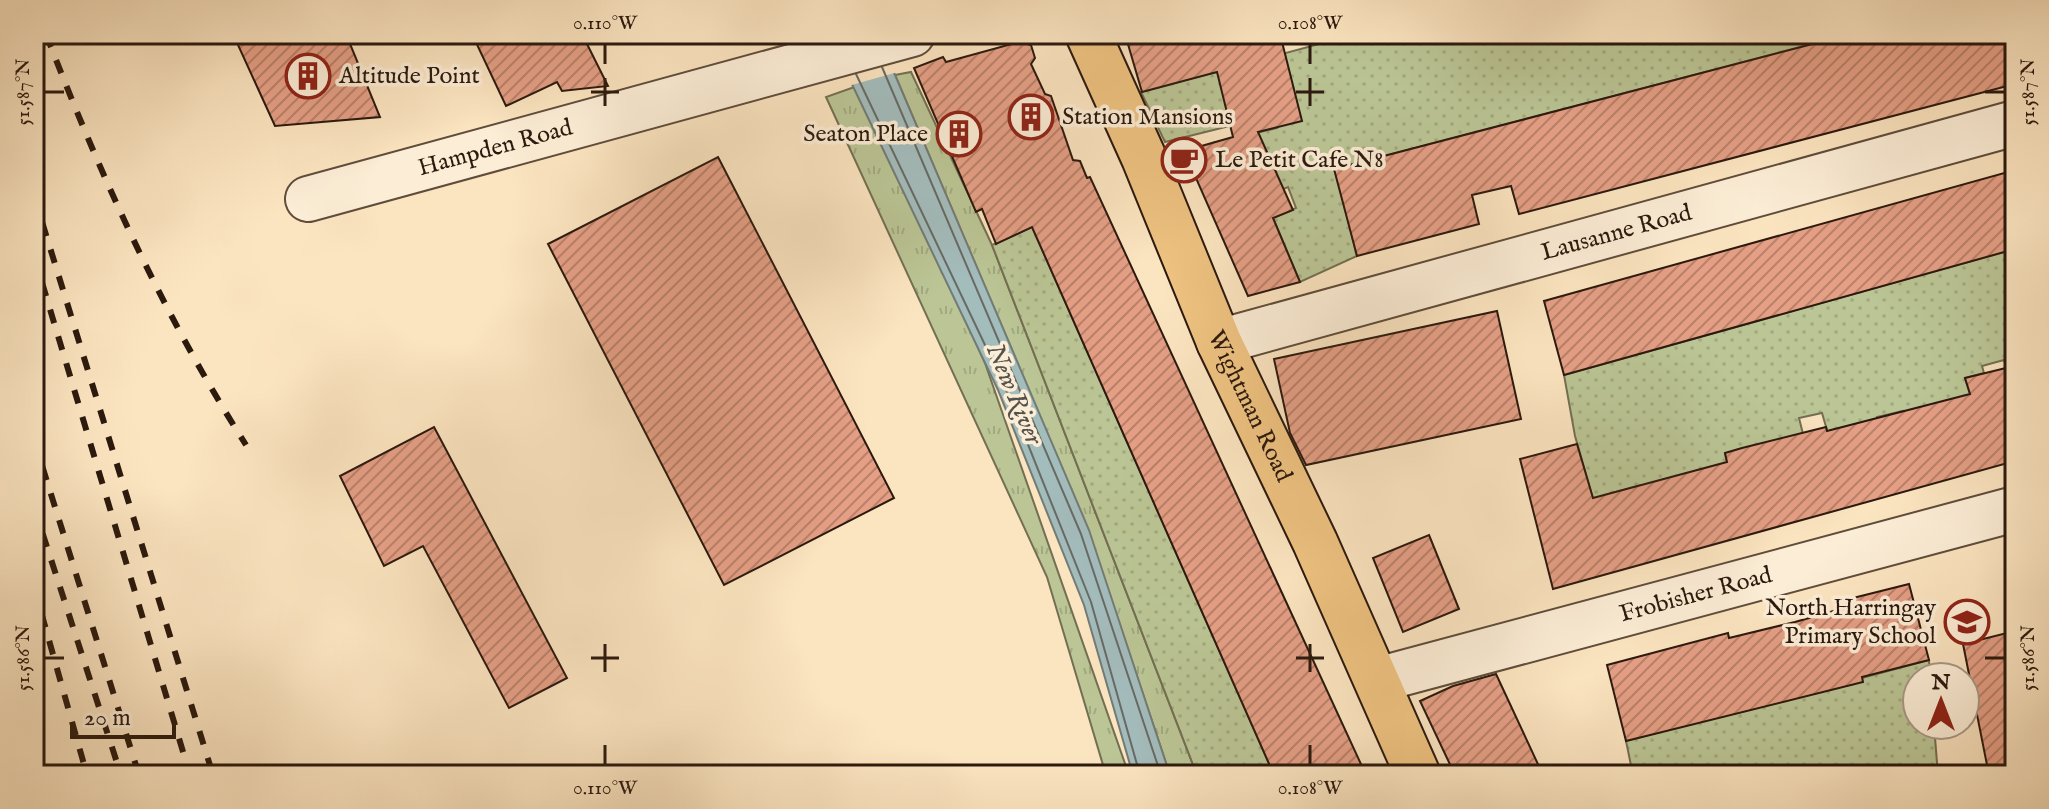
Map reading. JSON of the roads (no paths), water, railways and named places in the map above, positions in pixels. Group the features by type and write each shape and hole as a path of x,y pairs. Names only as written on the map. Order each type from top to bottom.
{"main road":[{"name":"Wightman Road","path":"1088,34 1219,342 1377,680 1418,775"}],"street":[{"name":"Hampden Road","path":"308,199 897,38"},
{"name":"Lausanne Road","path":"1219,342 2015,123"},
{"name":"Frobisher Road","path":"1377,680 2015,509"}],"water":[{"name":"New River","path":"881,42 1089,530 1170,775 1133,775 1084,605 998,390 838,55"}],"railway":[{"path":"46,34 136,245 188,346 246,445"},
{"path":"34,196 213,775"},
{"path":"34,256 190,775"},
{"path":"34,440 139,775"},
{"path":"34,507 121,775"},
{"path":"34,587 87,775"}],"place":[{"name":"Altitude Point","path":"308,76"},
{"name":"Station Mansions","path":"1031,117"},
{"name":"Seaton Place","path":"959,134"},
{"name":"Le Petit Cafe N8","path":"1184,160"},
{"name":"North Harringay Primary School","path":"1967,622"}]}
